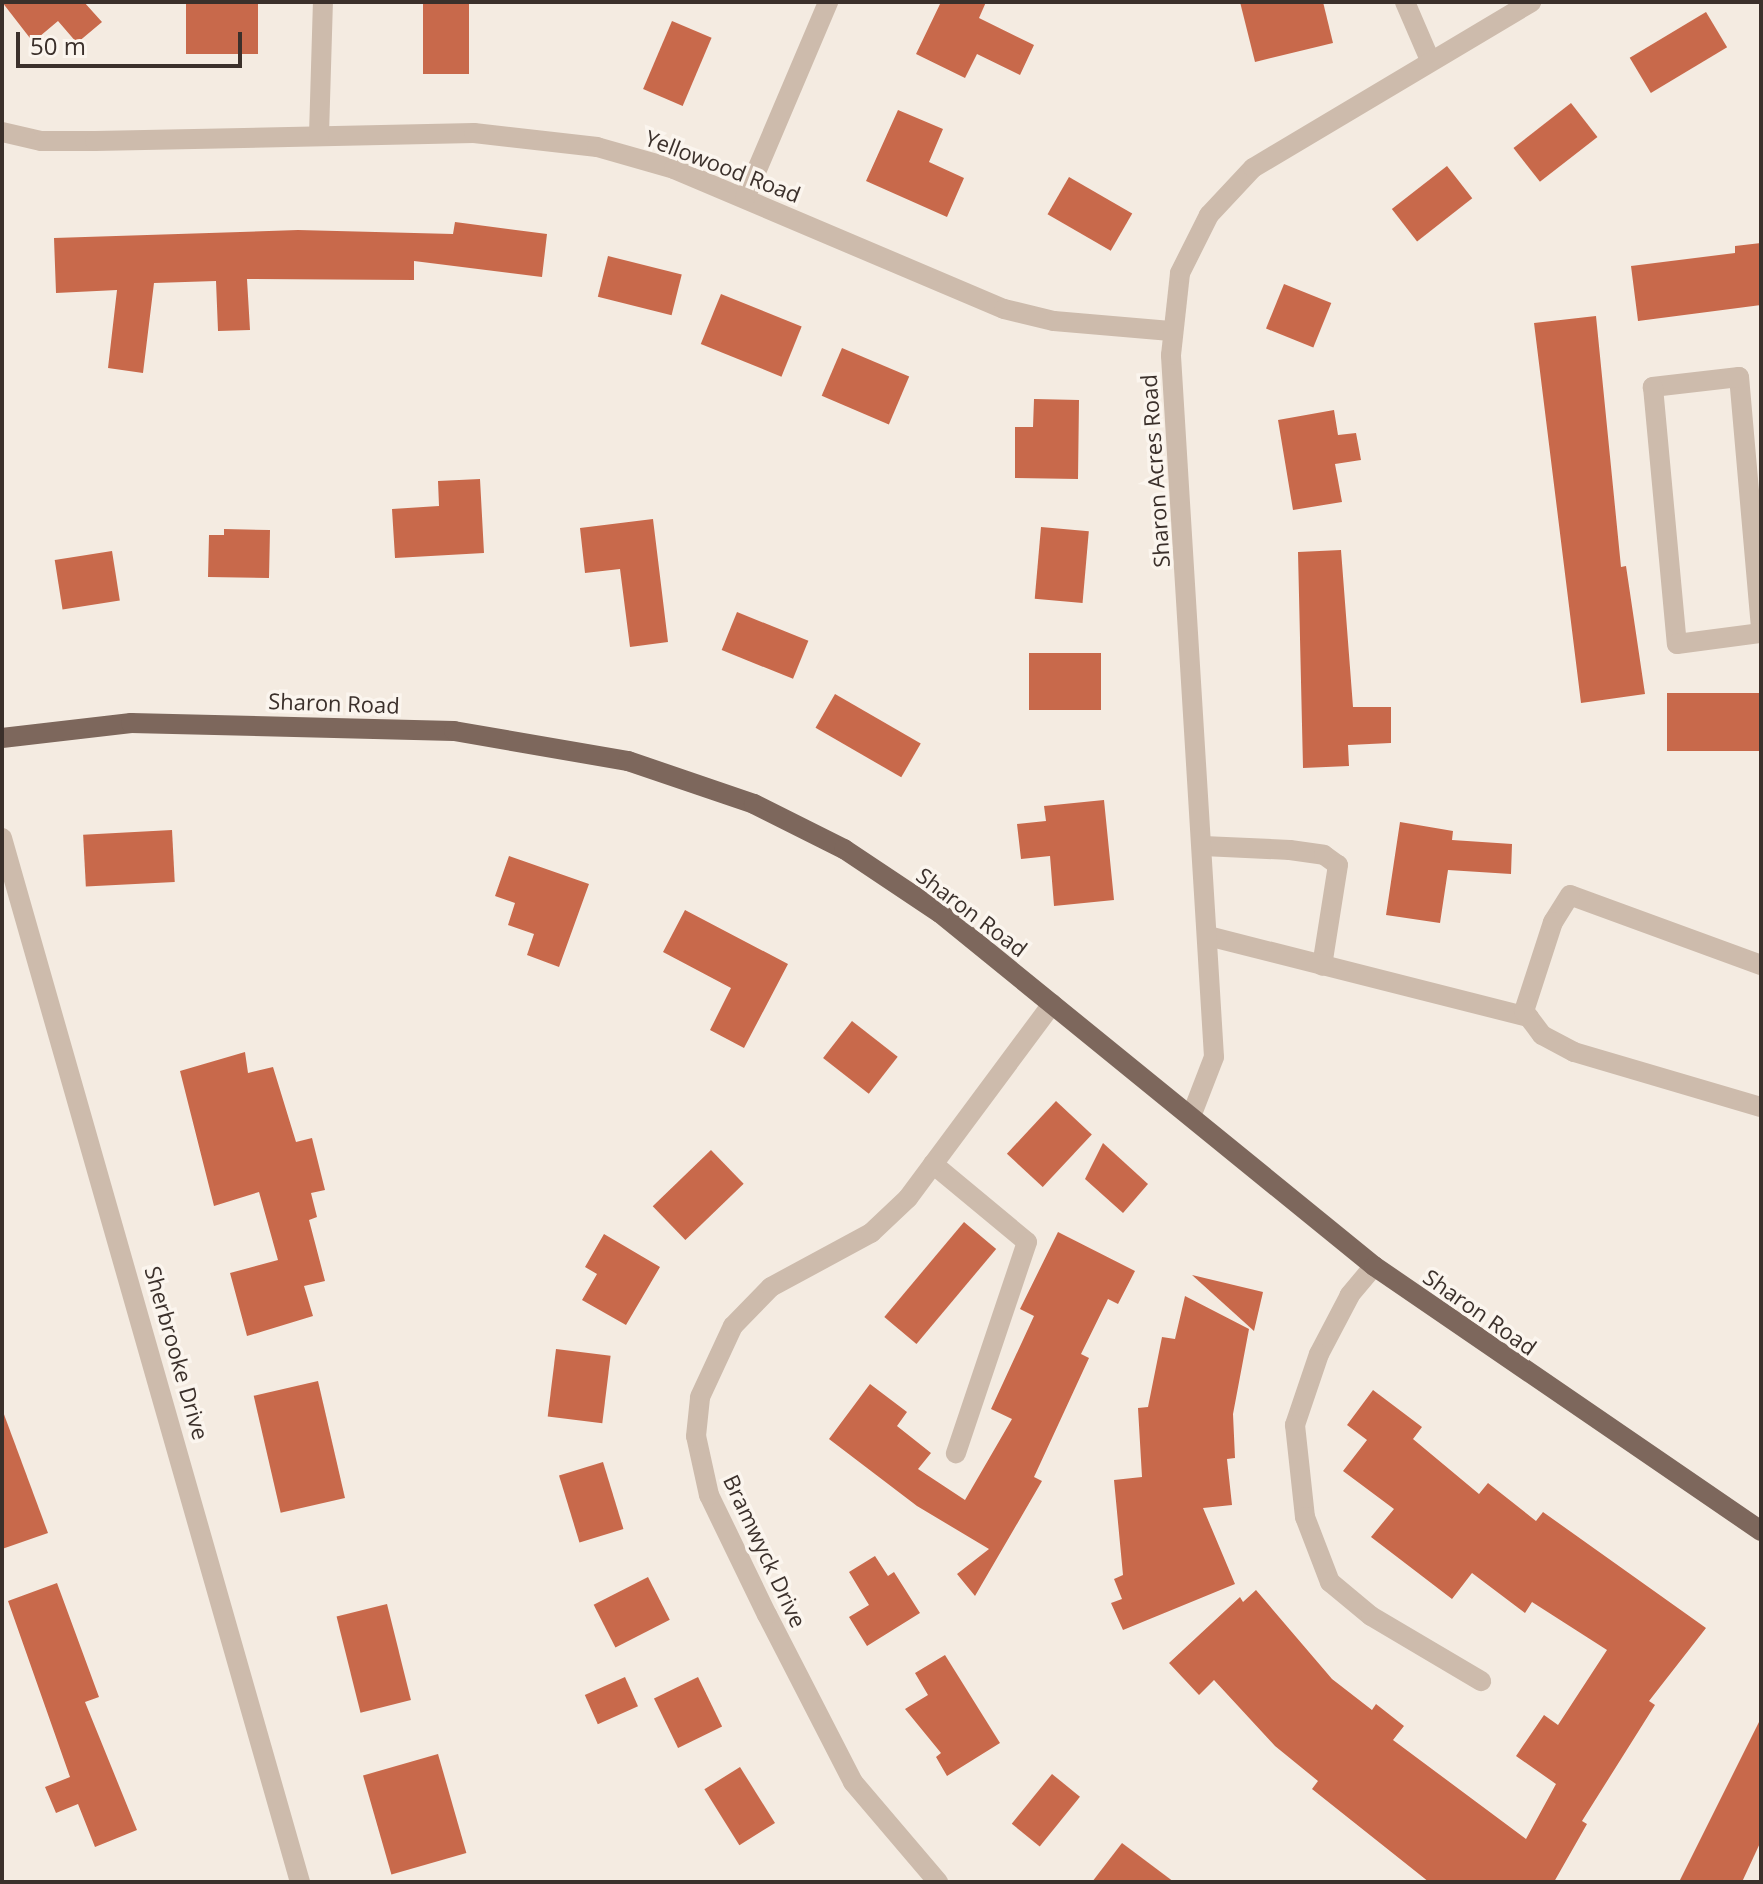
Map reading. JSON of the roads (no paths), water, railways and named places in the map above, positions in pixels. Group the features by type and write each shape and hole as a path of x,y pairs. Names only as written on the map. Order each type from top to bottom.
{"main road":[{"name":"Sharon Road","path":"2,738 131,723 293,724 454,731 628,761 754,804 835,843 940,913 1192,1114 1374,1266 1761,1531"}],"street":[{"path":"319,135 323,2"},
{"path":"745,198 828,2"},
{"path":"1405,2 1430,60"},
{"name":"Sharon Acres Road","path":"1192,1114 1214,1057 1171,331 1180,273 1229,190 1253,168 1531,2"},
{"name":"Yellowood Road","path":"2,132 41,141 319,135 528,136 648,161 745,198 1004,309 1054,321 1171,331"},
{"path":"1739,377 1761,631 1677,644 1653,387 1739,377"},
{"name":"Sherbrooke Drive","path":"2,838 300,1882"},
{"path":"1203,846 1290,850 1324,855 1338,865 1322,966"},
{"path":"1761,965 1570,895 1553,922 1524,1011 1542,1035 1574,1052 1761,1107"},
{"path":"1208,936 1529,1017"},
{"name":"Bramwyck Drive","path":"938,1882 853,1782 709,1495 696,1436 701,1392 733,1326 771,1287 871,1233 933,1164 1052,1004"},
{"path":"933,1164 1027,1242 956,1453"},
{"path":"1374,1266 1350,1295 1319,1354 1295,1425 1305,1517 1330,1582 1407,1640 1481,1681"}]}
